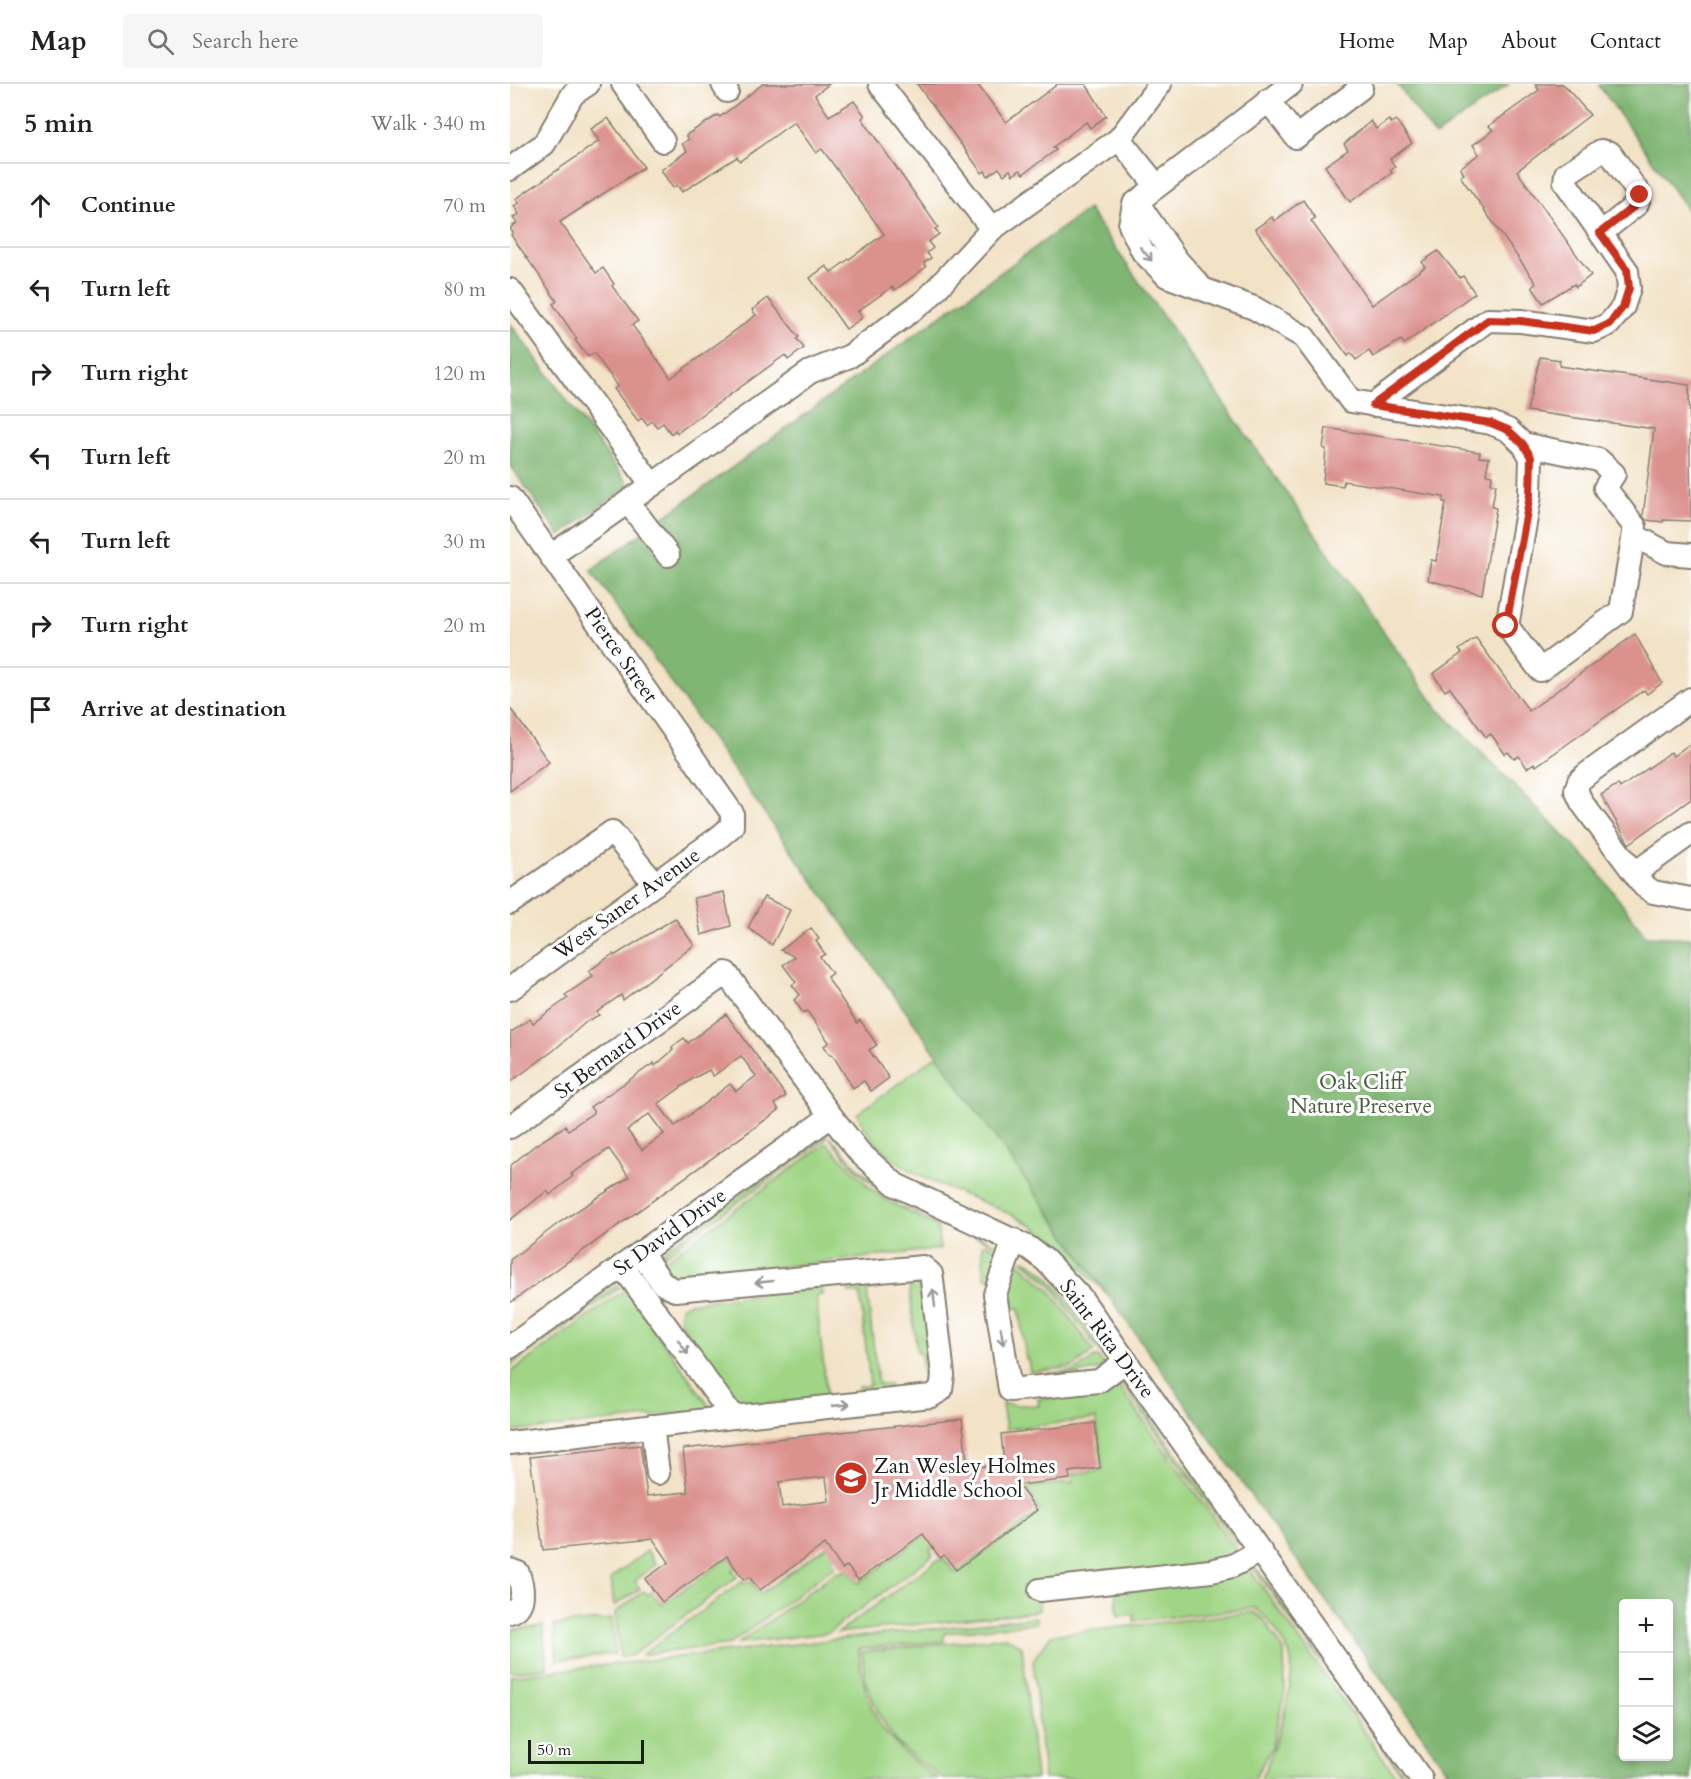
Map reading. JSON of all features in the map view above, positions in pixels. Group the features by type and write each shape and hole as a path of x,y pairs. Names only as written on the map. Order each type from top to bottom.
{"street":[{"path":"510,169 544,144 573,94 588,84"},
{"path":"623,84 663,141"},
{"path":"880,84 992,230"},
{"path":"551,556 810,372 850,356 926,300 992,230 1119,139 1160,84"},
{"path":"1291,84 1156,185 1137,202 1176,259 1200,286 1254,308 1304,337 1351,402 1491,423 1508,430 1523,444 1531,457 1530,495 1506,626 1540,670 1622,611 1635,527 1605,488 1614,474 1609,467 1587,456 1523,444"},
{"path":"1268,100 1296,137 1361,88 1358,84"},
{"path":"1119,139 1156,185"},
{"path":"1373,405 1488,320 1521,321 1594,331 1609,324 1623,307 1629,288 1627,270 1600,233"},
{"path":"510,290 652,485"},
{"name":"Pierce Street","path":"510,498 732,813"},
{"path":"628,502 668,555"},
{"path":"1635,536 1667,553 1691,555"},
{"path":"1691,699 1587,774 1579,781 1576,790 1582,804 1644,886 1653,892 1691,899"},
{"name":"West Saner Avenue","path":"510,989 732,826 732,813"},
{"path":"510,903 612,832 655,884"},
{"path":"1635,873 1691,834"},
{"name":"Saint Rita Drive","path":"726,973 831,1116 861,1152 896,1185 1014,1240 1045,1260 1067,1283 1126,1361 1421,1779"},
{"name":"St Bernard Drive","path":"510,1127 726,973"},
{"name":"St David Drive","path":"510,1347 831,1116"},
{"path":"1014,1240 995,1294 1010,1390 1099,1380 1126,1361"},
{"path":"510,1443 937,1394 941,1390 943,1375 931,1274 928,1269 918,1266 699,1289 668,1289 641,1253"},
{"path":"622,1266 733,1417"},
{"path":"667,1325 673,1305 684,1295 699,1289"},
{"path":"651,1426 658,1473"},
{"path":"1041,1590 1211,1571 1232,1566 1260,1551"},
{"path":"510,1570 518,1573 520,1577 522,1603 518,1610 510,1612"}],"green space":[{"path":"1397,84 1509,84 1435,136"},
{"path":"1598,84 1691,84 1691,211 1689,212"},
{"name":"Oak Cliff Nature Preserve","path":"1088,209 1437,708 1592,864 1646,936 1691,938 1691,1779 1453,1779 591,570"},
{"path":"510,323 629,485 560,536 510,465"},
{"path":"937,1055 1107,1294 1066,1253 1032,1226 997,1208 929,1180 888,1154 871,1136 857,1114"},
{"path":"827,1135 826,1139 660,1258 666,1249 818,1138"},
{"path":"830,1137 859,1169 890,1194 997,1245 934,1220 876,1187 859,1172"},
{"path":"827,1143 869,1187 888,1201 937,1226 940,1249 674,1277 663,1262"},
{"path":"986,1244 999,1250 990,1278 985,1278 982,1245"},
{"path":"1023,1260 1034,1265 1056,1286 1104,1353 1105,1359 1051,1285"},
{"path":"1018,1262 1049,1289 1094,1351 1073,1367 1030,1372 1019,1308 1007,1309 1005,1296"},
{"path":"922,1279 934,1374 923,1375 921,1353 917,1353 909,1284 899,1285 898,1280"},
{"path":"876,1281 877,1289 867,1291 878,1384 889,1384 890,1392 859,1396 858,1387 870,1385 860,1293 849,1293 848,1284"},
{"path":"616,1285 620,1287 510,1366 510,1362"},
{"path":"822,1287 822,1295 816,1296 827,1398 744,1406 679,1321 681,1307 688,1303"},
{"path":"623,1291 629,1294 712,1410 510,1432 510,1373"},
{"path":"1098,1357 1104,1365 1101,1369 1031,1383 1030,1376 1075,1371"},
{"path":"1116,1382 1236,1550 1230,1557 1039,1599 1039,1611 838,1633 936,1561 944,1559 956,1573 1040,1511 1029,1494 1028,1487 1073,1482 1072,1474 1103,1470 1096,1419 1006,1429 1002,1404 1039,1406 1038,1399 1080,1394"},
{"path":"1121,1382 1127,1385 1237,1538 1237,1545"},
{"path":"950,1517 959,1529 930,1550 933,1555 828,1633 739,1643 837,1571 840,1573 847,1569 858,1583"},
{"path":"852,1528 860,1538 831,1559 835,1566 730,1644 641,1655 742,1582 744,1584 749,1580 760,1594"},
{"path":"755,1539 762,1548 732,1571 737,1577 631,1656 620,1657 615,1613 644,1591 647,1595 651,1592 662,1605"},
{"path":"647,1551 656,1564 635,1581 640,1589 614,1606 611,1578"},
{"path":"1249,1568 1398,1779 1260,1779 1278,1736 1288,1697 1291,1664 1289,1653 1279,1634 1255,1608 1134,1621 1134,1614 1118,1616 1116,1591"},
{"path":"1254,1568 1259,1571 1407,1779 1405,1779"},
{"path":"1254,1612 1265,1621 1284,1650 1285,1690 1272,1747 1254,1779 1044,1779 1033,1660 1051,1635"},
{"path":"1036,1617 1037,1623 944,1633 944,1641 859,1649 866,1691 880,1724 904,1753 938,1779 510,1779 510,1676"},
{"path":"612,1619 615,1654 557,1660 554,1625"},
{"path":"543,1626 547,1668 510,1672 510,1630"},
{"path":"1006,1637 1022,1647 1036,1779 944,1779 895,1741 878,1713 866,1683 862,1652"}],"building":[{"path":"763,84 829,84 815,95 829,116 854,101 865,116 862,118 938,227 935,229 939,234 928,242 933,248 927,253 931,258 924,263 926,267 895,290 892,287 858,311 862,318 846,329 810,278 826,266 831,272 884,234 822,149 816,153 794,122 740,161 737,157 682,192 677,185 673,188 661,170 687,151 682,144 689,139 686,135 718,115 720,117"},
{"path":"917,84 977,84 1006,122 1058,84 1086,84 1106,116 1090,128 1086,122 1053,147 1056,150 1023,174 1020,170 1013,175 1010,170 1004,175 999,168 988,176 985,171 982,173"},
{"path":"1535,84 1563,84 1590,115 1517,171 1591,275 1576,287 1574,284 1543,303 1532,287 1536,283 1460,176 1464,174 1460,168 1479,154 1473,145 1493,130 1489,126 1539,90"},
{"path":"608,118 644,167 560,222 596,273 603,268 614,284 612,286 638,321 632,325 671,378 756,315 752,310 768,298 799,337 797,339 804,348 788,360 785,355 677,433 675,430 671,434 663,423 657,427 652,421 647,425 642,418 638,421 614,389 618,386 594,353 588,357 575,340 577,339 553,304 557,301 511,235 513,233 510,228 517,223 513,218 519,214 514,206 519,203 516,199 599,141 591,129"},
{"path":"1389,120 1391,123 1396,120 1412,143 1390,159 1395,167 1390,170 1392,173 1350,202 1325,166 1348,150 1344,144 1371,121 1376,129"},
{"path":"1303,200 1315,218 1311,221 1372,305 1425,267 1422,262 1438,251 1460,278 1463,276 1475,293 1404,344 1401,340 1373,357 1369,351 1356,360 1351,353 1348,356 1255,229 1272,217 1274,221"},
{"path":"1540,357 1560,360 1559,366 1689,385 1691,521 1663,520 1663,522 1646,520 1643,516 1654,429 1527,411"},
{"path":"1326,428 1480,452 1479,457 1489,458 1486,474 1492,475 1491,483 1496,484 1492,507 1496,508 1482,594 1428,580 1431,560 1436,561 1446,502 1443,502 1444,497 1344,481 1343,486 1323,483 1326,449 1323,448"},
{"path":"1635,634 1662,683 1647,694 1644,690 1536,766 1534,763 1527,768 1519,756 1514,759 1508,752 1505,754 1491,734 1486,737 1450,688 1445,691 1433,674 1462,653 1459,650 1476,638 1529,711"},
{"path":"510,708 549,762 510,791"},
{"path":"1691,743 1691,799 1629,844 1601,795 1618,784 1620,788 1671,752 1673,756"},
{"path":"724,892 731,926 701,935 694,898"},
{"path":"764,897 790,910 772,945 748,928"},
{"path":"675,918 694,945 623,1000 621,995 597,1012 599,1015 586,1022 553,1051 510,1082 510,1033 530,1019 533,1023 568,998 565,995 593,976 589,971 613,954 614,956"},
{"path":"811,928 819,939 816,941 825,954 820,957 832,973 827,977 857,1023 860,1020 877,1045 869,1050 889,1078 871,1091 864,1081 853,1088 832,1054 830,1055 824,1046 829,1042 807,1011 803,1013 794,1000 800,995 792,985 796,982 783,965 795,957 781,950"},
{"path":"726,1014 786,1096 775,1104 779,1110 510,1303 510,1260 560,1222 629,1177 609,1149 571,1174 573,1176 550,1195 547,1191 510,1220 510,1166 534,1146 565,1126 568,1130 594,1112 590,1107 654,1063 655,1066 673,1050 672,1047 684,1038 688,1043","holes":["741,1056 756,1076 736,1091 730,1084 675,1126 658,1104 694,1078 709,1070 713,1076","649,1114 664,1134 642,1150 627,1130"]},
{"path":"962,1419 968,1468 1004,1464 1001,1434 1095,1423 1100,1468 1069,1472 1070,1479 1018,1485 1037,1510 956,1570 944,1555 940,1558 923,1534 858,1580 847,1566 842,1569 825,1544 760,1590 749,1577 744,1580 727,1556 662,1602 645,1579 669,1562 653,1539 543,1550 530,1457 640,1445 647,1496 688,1492 683,1449","holes":["826,1477 829,1501 782,1507 779,1482"]}],"place":[{"name":"Zan Wesley Holmes Jr Middle School","path":"851,1478"}],"route":[{"path":"1506,626 1530,495 1531,457 1523,444 1508,430 1491,423 1373,405 1488,320 1521,321 1594,331 1609,324 1623,307 1629,288 1627,270 1600,233 1637,204 1640,195"}]}
